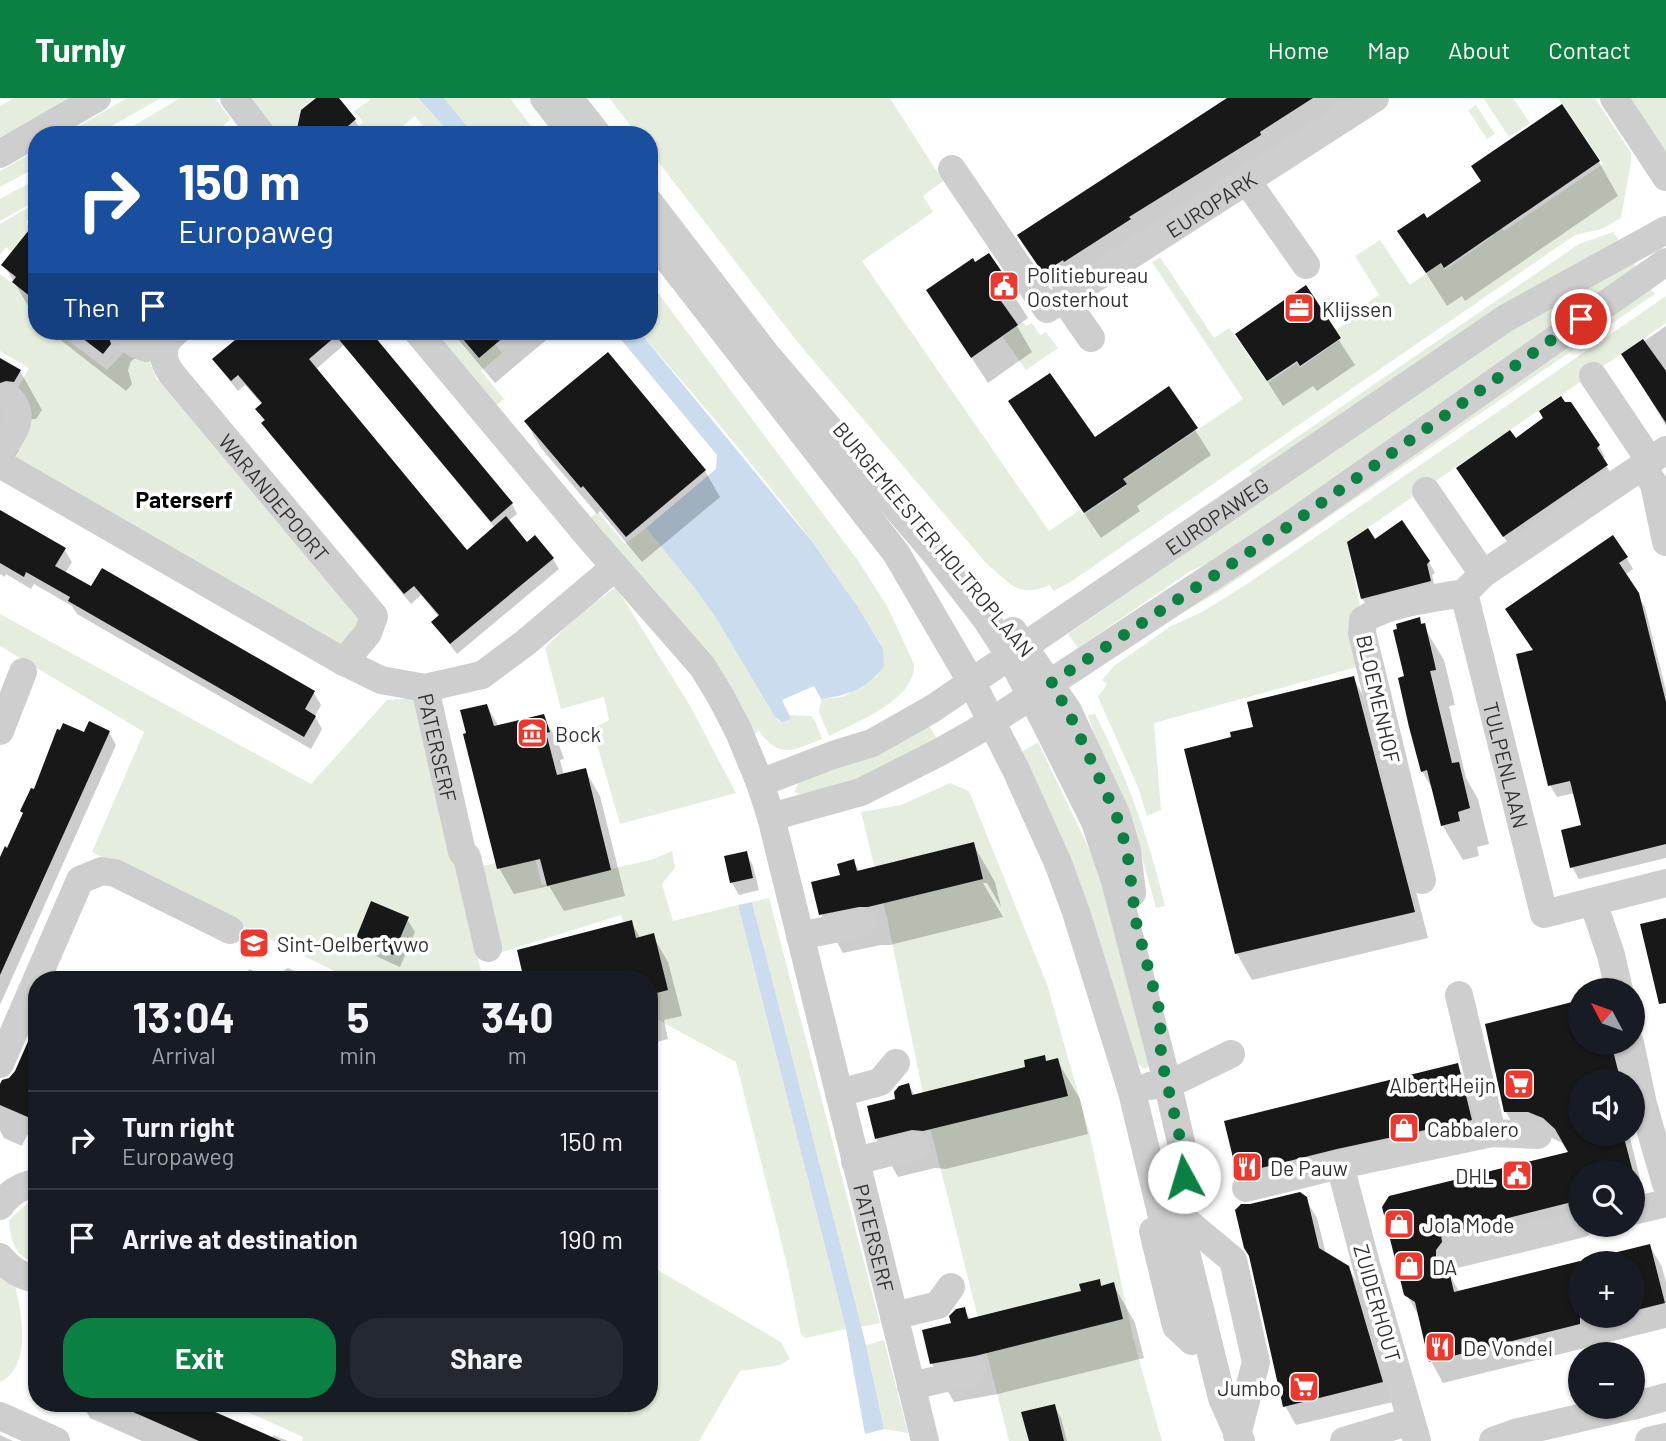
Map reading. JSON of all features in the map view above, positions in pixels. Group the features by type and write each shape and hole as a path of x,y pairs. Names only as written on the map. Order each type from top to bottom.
{"street":[{"path":"48,126 97,98"},
{"path":"234,98 254,126"},
{"path":"544,98 566,126"},
{"path":"569,98 591,126"},
{"path":"583,98 604,126"},
{"name":"EUROPARK","path":"1055,304 1376,98"},
{"path":"1614,98 1666,177"},
{"path":"0,154 28,138"},
{"path":"952,169 1086,341"},
{"path":"1247,181 1306,265"},
{"name":"BURGEMEESTER HOLTROPLAAN","path":"658,196 776,351 1018,651 1041,689 1095,822 1115,881 1164,1070 1184,1155 1182,1237 1233,1439"},
{"name":"BURGEMEESTER HOLTROPLAAN","path":"658,214 765,352 935,553 986,619 1018,651"},
{"name":"EUROPAWEG","path":"760,783 872,743 967,686 1506,318 1666,230"},
{"name":"BURGEMEESTER HOLTROPLAAN","path":"658,247 896,553 955,654 1046,871 1072,941 1104,1036 1176,1326 1192,1341"},
{"path":"771,817 861,792 986,725 1286,528 1626,287 1666,262"},
{"path":"131,340 146,348 161,340"},
{"name":"WARANDEPOORT","path":"169,340 163,354 171,373 374,616 368,633 344,662"},
{"name":"PATERSERF","path":"425,340 702,666 739,732 771,817 925,1441"},
{"path":"1593,376 1652,459 1654,484 1666,541"},
{"path":"0,452 14,430 18,415 17,405 8,397"},
{"path":"1473,583 1652,459"},
{"path":"0,464 344,662 381,680 425,688"},
{"name":"TULPENLAAN","path":"1426,491 1473,583 1544,914 1593,902"},
{"name":"PATERSERF","path":"488,948 467,857 462,852 425,688 482,675 525,643 615,566"},
{"name":"BLOEMENHOF","path":"1422,880 1362,633 1363,620 1372,614 1473,583"},
{"path":"0,731 23,673"},
{"name":"BURGEMEESTER HOLTROPLAAN","path":"986,725 1016,770 1058,863 1076,912 1132,1092 1192,1341 1233,1439"},
{"path":"40,971 80,880 102,871 116,873 230,930"},
{"path":"1616,978 1593,902 1666,883"},
{"path":"800,936 862,923"},
{"path":"1459,995 1492,1133"},
{"path":"0,1064 28,1000"},
{"path":"1132,1092 1164,1070 1180,1079 1231,1054"},
{"path":"1633,1055 1643,1104 1666,1184"},
{"path":"839,1093 880,1082 896,1063"},
{"path":"1246,1188 1492,1133 1538,1135"},
{"name":"PATERSERF","path":"855,1161 916,1146"},
{"name":"ZUIDERHOUT","path":"1340,1165 1414,1431"},
{"path":"0,1206 5,1198 18,1188 28,1185"},
{"path":"1645,1208 1666,1202"},
{"path":"1182,1214 1186,1222 1233,1260 1256,1362 1233,1439"},
{"path":"1452,1255 1568,1227"},
{"path":"0,1257 10,1268 28,1277"},
{"name":"PATERSERF","path":"894,1316 938,1305 951,1287"},
{"path":"911,1386 972,1372"},
{"path":"1645,1402 1666,1398"},
{"path":"0,1416 56,1441"},
{"path":"1493,1441 1575,1419"},
{"path":"1344,1441 1414,1431"},
{"path":"1649,1441 1666,1437"}],"green space":[{"path":"14,98 85,98 35,126 28,126 28,130 0,146 0,106"},
{"path":"127,98 161,98 112,126 79,126"},
{"path":"180,98 215,98 231,119 223,126 133,126"},
{"path":"244,98 315,98 298,112 301,113 299,126 265,126"},
{"path":"368,98 418,98 444,126 423,126 415,116 403,126 358,126 363,122 354,111 370,100"},
{"path":"444,98 510,98 531,126 467,126"},
{"path":"609,98 890,98 943,181 923,196 933,212 862,261 1049,531 1080,510 1084,515 1127,485 1123,480 1243,399 1152,262 1160,257 1214,338 1229,328 1268,383 1297,363 1300,368 1342,338 1336,330 1357,316 1354,312 1379,295 1355,256 1380,240 1410,285 1440,264 1445,270 1493,236 1491,231 1500,225 1504,231 1603,164 1558,98 1595,98 1631,153 1631,162 1621,218 1602,229 1575,235 1069,583 1053,591 1050,585 1029,590 1015,587 986,563 799,344 658,162 658,126 631,126"},
{"path":"1483,98 1513,98 1530,123 1509,137"},
{"path":"1627,98 1666,98 1666,153"},
{"path":"1476,105 1495,134 1487,139 1468,110"},
{"path":"28,155 28,172 0,187 0,171"},
{"path":"28,184 28,205 0,221 0,199"},
{"path":"28,207 28,231 12,252 6,247 0,255 0,224"},
{"path":"1613,232 1622,244 1256,479 1249,470 1579,244"},
{"path":"1631,258 1637,268 1427,412 1383,452 1259,539 1189,572 1078,648 1068,634 1142,583 1192,538 1489,335"},
{"path":"0,274 28,295 28,340 68,340 107,370 127,349 148,357 157,380 168,383 362,622 342,645 335,645 12,458 16,391 29,368 0,351"},
{"path":"1648,285 1655,294 1217,593 1185,611"},
{"path":"658,293 859,562 887,606 914,664 912,677 895,699 868,717 829,736 819,712 821,699 843,697 877,676 883,649 857,606 799,524 647,340 658,340"},
{"path":"1666,296 1666,323 1347,542 1361,611 1351,613 1364,665 1154,723 1161,810 1147,816 1138,787 1098,697 1107,684 1102,680 1114,666 1171,626 1202,612 1247,584"},
{"path":"1022,322 1026,326 1032,323 1040,335 1046,332 1058,348 1026,370 1003,337"},
{"path":"434,340 491,340 502,353 481,371 504,399 492,409"},
{"path":"598,512 625,544 646,528 716,618 775,717 779,721 791,719 789,715 811,716 822,739 788,750 773,746 759,731 752,735 586,521"},
{"path":"616,587 689,704 736,793 620,824 598,748 596,727 609,720 604,697 561,709 545,648 579,614"},
{"path":"0,614 311,784 387,700 416,698 481,971 335,971 92,852 144,732 0,646"},
{"path":"1095,714 1136,808 1165,906 1156,908 1134,828 1088,715"},
{"path":"926,720 940,745 900,765 806,797 795,792 799,779"},
{"path":"1038,742 1094,859 1109,900 1152,1063 1145,1069 1134,1061 1015,756"},
{"path":"950,783 969,791 1047,984 1090,1135 1133,1338 1162,1441 1009,1441 929,1123 887,918 861,812 901,805"},
{"path":"672,851 675,868 662,884 673,921 738,905 846,1329 806,1338 801,1335 787,1265 736,1062 658,1020 658,971 637,971 621,915 496,954 477,867 534,855 542,885 654,859"},
{"path":"769,898 880,1323 860,1327 752,902"},
{"path":"28,1203 28,1259 23,1257 12,1241 9,1220"},
{"path":"658,1270 781,1342 790,1359 780,1365 740,1371 699,1441 302,1441 303,1437 248,1412 658,1412"},
{"path":"0,1275 15,1286 22,1339 17,1365 10,1375 0,1382"},
{"path":"884,1340 908,1433 884,1429 866,1345"}],"water":[{"path":"418,98 444,98 467,126 444,126"},
{"path":"621,340 646,340 813,543 883,649 884,666 871,680 839,696 821,699 814,686 782,700 791,719 782,722 775,717 716,618 646,528 716,469 717,455"},
{"path":"752,902 866,1345 884,1429 865,1434 846,1329 738,905"}],"building":[{"path":"316,98 339,98 356,119 348,126 298,126 301,110"},
{"path":"1227,98 1313,98 1260,132 1261,135 1043,273 1017,235"},
{"path":"1562,104 1600,161 1444,268 1441,263 1426,273 1397,231 1424,213 1427,218 1481,181 1471,166"},
{"path":"28,231 28,295 12,282 16,277 1,265"},
{"path":"989,253 1015,291 1001,301 1018,325 971,358 926,290 973,258 975,262"},
{"path":"1306,285 1341,338 1300,366 1297,361 1267,381 1235,334"},
{"path":"1643,339 1666,371 1666,423 1621,354"},
{"path":"85,340 110,340 111,344 103,354"},
{"path":"235,340 331,340 309,359 467,550 506,516 527,542 535,535 554,558 450,644 431,622 439,615 414,586 404,594 261,423 265,420 255,409 262,403 238,375 231,381 212,359"},
{"path":"339,340 377,340 513,503 491,522"},
{"path":"464,340 500,340 479,358"},
{"path":"608,352 706,470 626,537 524,421"},
{"path":"0,358 21,370 14,382 0,383"},
{"path":"1050,373 1095,437 1169,386 1198,428 1123,479 1127,484 1084,513 1008,401"},
{"path":"1561,396 1565,402 1571,402 1600,445 1597,448 1608,465 1503,537 1456,468 1510,430 1516,438 1543,418 1539,411"},
{"path":"0,510 66,548 55,566 91,586 102,568 315,691 305,709 316,716 304,737 68,601 70,597 26,572 24,577 0,563"},
{"path":"1402,520 1430,561 1427,564 1431,581 1361,599 1347,542 1368,528 1375,539"},
{"path":"1613,535 1628,557 1619,563 1639,593 1666,702 1666,844 1570,868 1561,830 1581,825 1570,781 1548,786 1516,654 1533,650 1505,609"},
{"path":"1420,617 1421,624 1425,623 1435,665 1436,670 1430,671 1452,763 1459,762 1470,808 1458,812 1460,821 1441,826 1427,770 1421,772 1409,727 1398,678 1404,676 1393,630 1397,629 1396,624"},
{"path":"1354,676 1415,912 1235,954 1184,749 1231,737 1230,732 1253,727 1247,702"},
{"path":"487,704 494,726 544,714 550,732 546,733 557,775 586,768 611,870 547,886 540,859 497,869 463,734 466,733 460,710"},
{"path":"89,721 110,731 0,975 0,857 23,813 20,811 31,788 34,789 57,729 60,730 63,723 84,732"},
{"path":"974,842 983,879 868,907 819,915 811,882 840,875 837,864 854,859 857,871"},
{"path":"747,851 753,878 730,883 724,856"},
{"path":"371,901 409,917 393,955 356,938"},
{"path":"1666,918 1666,1003 1659,1004 1640,924"},
{"path":"632,920 636,938 654,933 668,990 658,993 658,971 522,971 517,950"},
{"path":"1568,1003 1568,1055 1614,1055 1618,1069 1568,1069 1568,1146 1626,1146 1630,1160 1568,1160 1568,1203 1441,1235 1442,1242 1436,1250 1436,1258 1440,1267 1449,1271 1454,1292 1568,1264 1568,1327 1429,1362 1415,1302 1404,1295 1382,1207 1389,1196 1568,1152 1555,1129 1543,1118 1528,1112 1504,1112 1485,1024"},
{"path":"28,1041 28,1117 0,1105 0,1084 15,1071"},
{"path":"1045,1055 1046,1061 1058,1058 1068,1096 923,1131 912,1130 875,1139 867,1106 895,1099 894,1092 899,1086 909,1083 912,1095 1025,1067 1024,1060"},
{"path":"1458,1063 1472,1120 1237,1174 1224,1121"},
{"path":"1300,1192 1307,1197 1319,1248 1349,1266 1383,1382 1283,1407 1249,1256 1244,1248 1235,1210 1241,1204"},
{"path":"1650,1244 1665,1303 1645,1308 1645,1251 1621,1251"},
{"path":"1100,1279 1101,1286 1114,1282 1123,1319 975,1356 930,1364 922,1330 951,1323 949,1316 956,1309 965,1307 968,1319 1081,1291 1079,1284"},
{"path":"1055,1404 1064,1441 1029,1441 1021,1412"},
{"path":"133,1412 215,1412 281,1441 199,1441"}],"place":[{"name":"Politiebureau Oosterhout","path":"1004,286"},
{"name":"Klijssen","path":"1299,308"},
{"name":"Bock","path":"532,733"},
{"name":"Sint-Oelbert vwo","path":"254,943"},
{"name":"Albert Heijn","path":"1519,1084"},
{"name":"Cabbalero","path":"1404,1128"},
{"name":"De Pauw","path":"1247,1167"},
{"name":"DHL","path":"1517,1175"},
{"name":"Jola Mode","path":"1399,1224"},
{"name":"DA","path":"1409,1266"},
{"name":"De Vondel","path":"1440,1347"},
{"name":"Jumbo","path":"1304,1387"}],"district":[{"name":"Paterserf","path":"184,499"}],"route":[{"path":"1184,1177 1184,1155 1161,1058 1160,1013 1136,922 1127,850 1116,814 1068,711 1051,683 1286,528 1581,319"}]}
